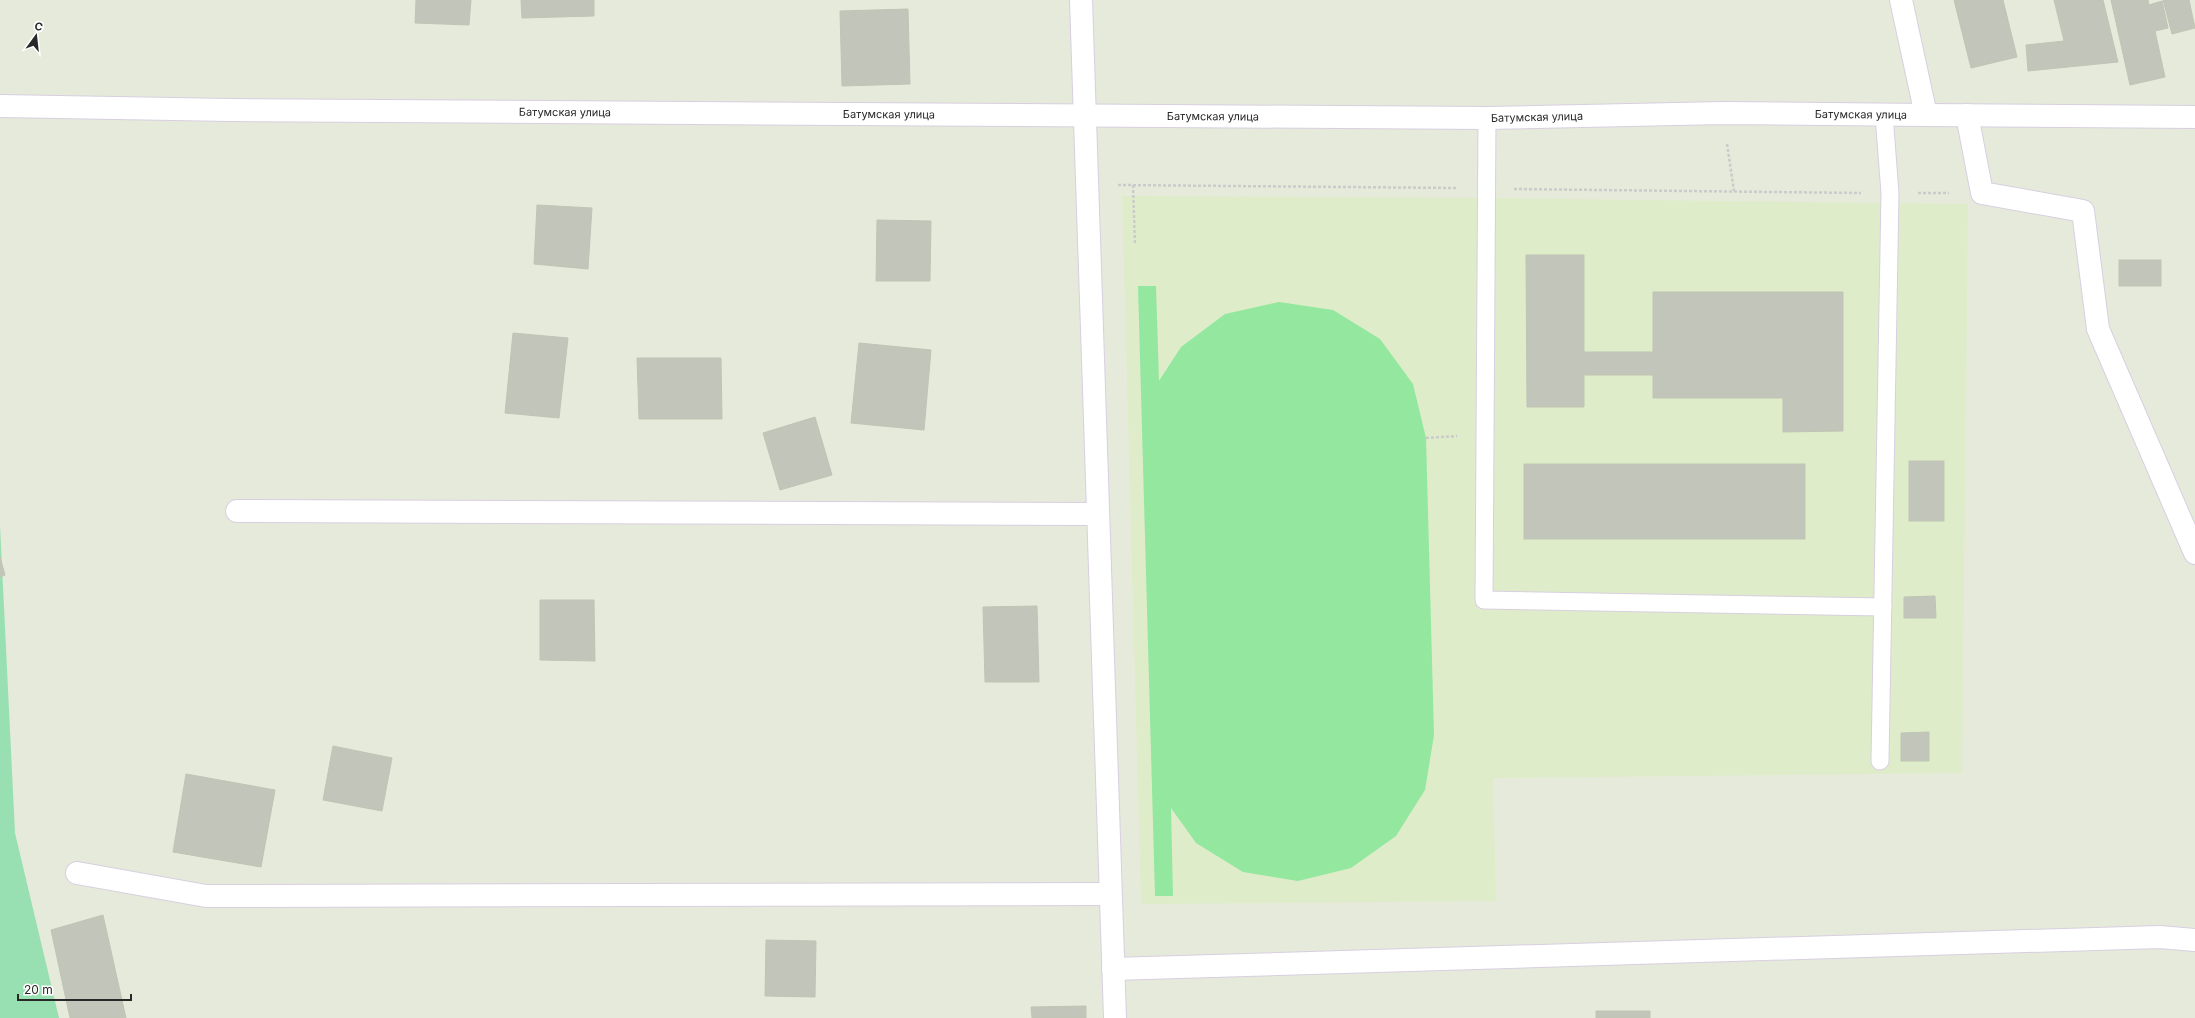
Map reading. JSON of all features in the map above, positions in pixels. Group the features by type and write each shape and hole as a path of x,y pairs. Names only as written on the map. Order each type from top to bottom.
{"street":[{"path":"1081,0 1115,1018"},
{"path":"1901,0 1926,115"},
{"name":"Батумская улица","path":"0,106 231,110 1488,118 1723,113 2195,117"},
{"path":"1967,115 1982,193 2083,211 2098,329 2195,553"},
{"path":"237,511 1097,514"},
{"path":"77,873 206,896 1110,894"},
{"path":"1113,969 2144,938 2195,940"}],"lane":[{"path":"1880,761 1890,193 1884,115"},
{"path":"1488,118 1484,600 1883,607"}],"path":[{"path":"1086,185 1982,193"},
{"path":"1133,185 1135,245"}],"shaded area":[{"path":"1122,196 1487,198 1968,204 1962,773 1493,778 1496,901 1141,904"}],"green space":[{"path":"1138,286 1156,286 1159,381 1181,347 1225,314 1279,302 1333,310 1380,339 1413,384 1426,438 1434,735 1425,790 1396,836 1351,868 1298,881 1243,872 1196,843 1171,808 1173,896 1155,896"},
{"path":"0,525 15,833 59,1018 0,1018"}],"building":[{"path":"416,0 471,0 469,25 415,23"},
{"path":"521,0 594,0 594,16 522,18"},
{"path":"1954,0 2003,0 2017,57 1971,68"},
{"path":"2054,0 2103,0 2118,62 2028,71 2026,45 2064,41"},
{"path":"2111,0 2148,0 2149,5 2162,1 2168,28 2155,31 2165,77 2130,85"},
{"path":"2163,0 2189,0 2195,28 2172,34"},
{"path":"908,9 910,84 842,86 840,11"},
{"path":"537,205 592,208 588,269 534,264"},
{"path":"877,220 931,221 930,281 876,281"},
{"path":"1526,255 1584,255 1584,352 1653,352 1653,292 1843,292 1843,431 1783,432 1783,398 1653,398 1653,375 1584,375 1584,407 1527,407"},
{"path":"2119,260 2161,260 2161,286 2119,286"},
{"path":"513,333 568,338 559,418 505,413"},
{"path":"859,343 931,350 924,430 851,423"},
{"path":"637,358 721,358 722,419 639,419"},
{"path":"815,417 832,475 780,490 763,433"},
{"path":"1909,461 1944,461 1944,521 1909,521"},
{"path":"1524,464 1805,464 1805,539 1524,539"},
{"path":"0,557 5,575 0,577"},
{"path":"1935,596 1936,618 1904,618 1904,597"},
{"path":"540,600 594,600 595,661 540,660"},
{"path":"1037,606 1039,682 985,682 983,607"},
{"path":"1929,732 1929,761 1901,761 1901,733"},
{"path":"333,746 392,758 382,811 323,800"},
{"path":"186,774 275,790 261,867 173,852"},
{"path":"103,915 126,1018 70,1018 51,930"},
{"path":"766,940 816,941 815,997 765,996"},
{"path":"1086,1006 1086,1018 1032,1018 1031,1007"},
{"path":"1596,1011 1650,1011 1650,1018 1596,1018"}]}
